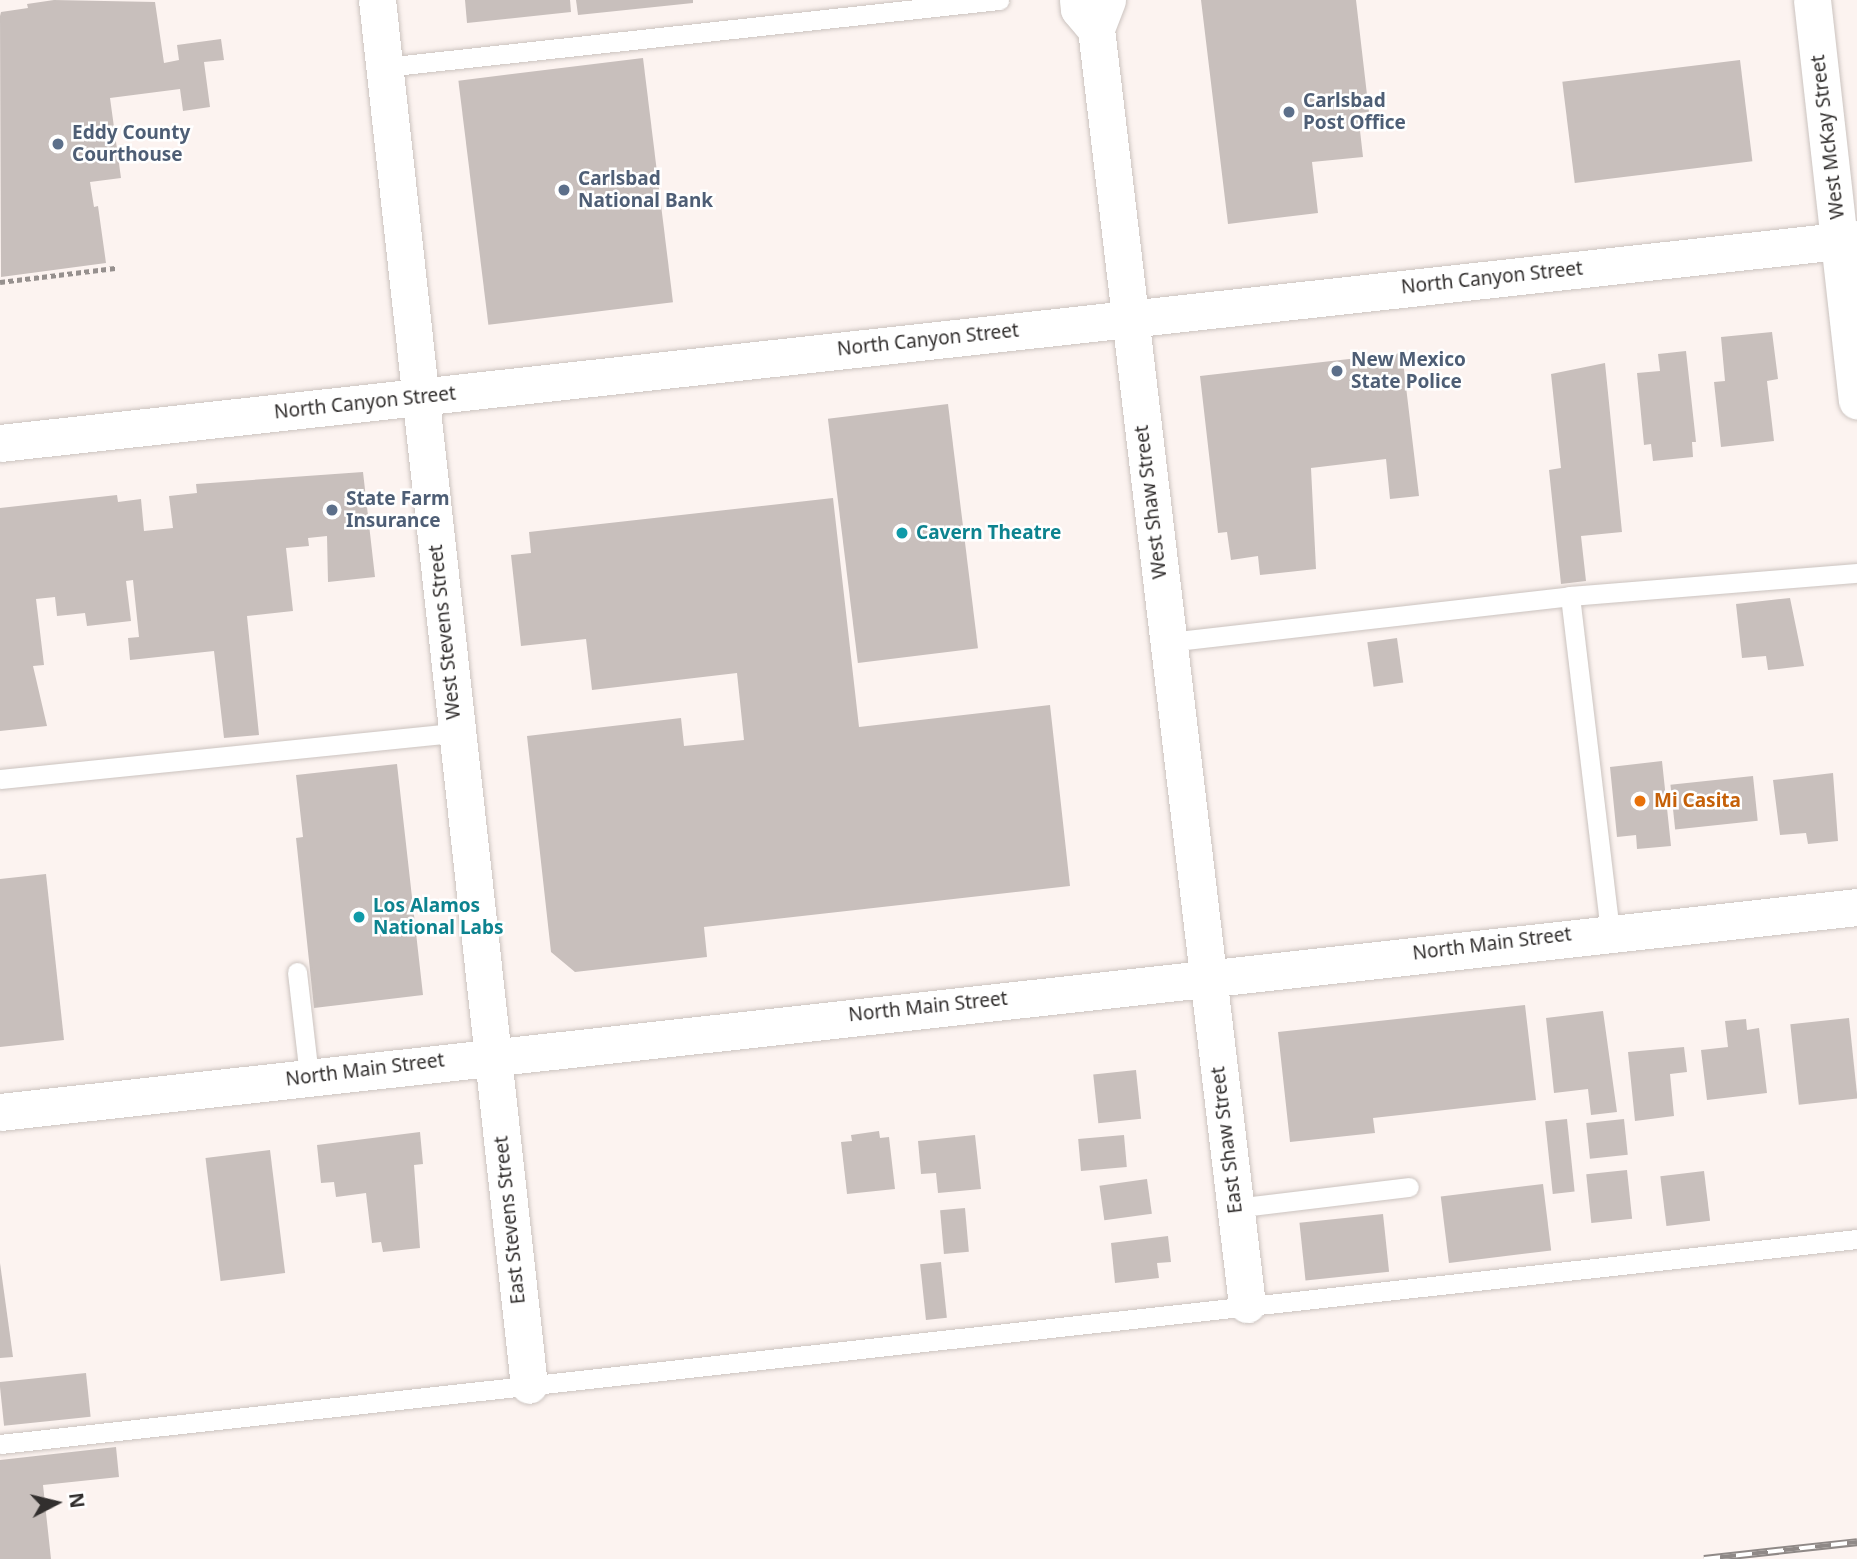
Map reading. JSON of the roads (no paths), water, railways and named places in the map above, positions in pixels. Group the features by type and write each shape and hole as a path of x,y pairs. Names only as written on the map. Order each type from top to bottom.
{"street":[{"name":"West Stevens Street","path":"377,0 492,1056"},
{"name":"West McKay Street","path":"1812,0 1848,240 1857,400"},
{"name":"West Shaw Street","path":"1093,10 1207,976"},
{"name":"North Canyon Street","path":"0,443 1848,240"},
{"name":"North Main Street","path":"0,1112 1610,931 1857,906"},
{"name":"East Shaw Street","path":"1207,976 1247,1304"},
{"name":"East Stevens Street","path":"492,1056 528,1385"}],"lane":[{"path":"385,67 999,0"},
{"path":"1168,642 1570,596 1857,573"},
{"path":"1570,596 1610,931"},
{"path":"0,779 456,733"},
{"path":"297,972 309,1076"},
{"path":"1235,1209 1409,1187"},
{"path":"0,1444 1247,1304 1857,1239"}],"railway":[{"path":"1704,1559 1857,1542"}],"place":[{"name":"Carlsbad Post Office","path":"1289,112"},
{"name":"Eddy County Courthouse","path":"58,144"},
{"name":"Carlsbad National Bank","path":"564,190"},
{"name":"New Mexico State Police","path":"1337,371"},
{"name":"State Farm Insurance","path":"332,510"},
{"name":"Cavern Theatre","path":"902,533"},
{"name":"Mi Casita","path":"1640,801"},
{"name":"Los Alamos National Labs","path":"359,917"}]}
